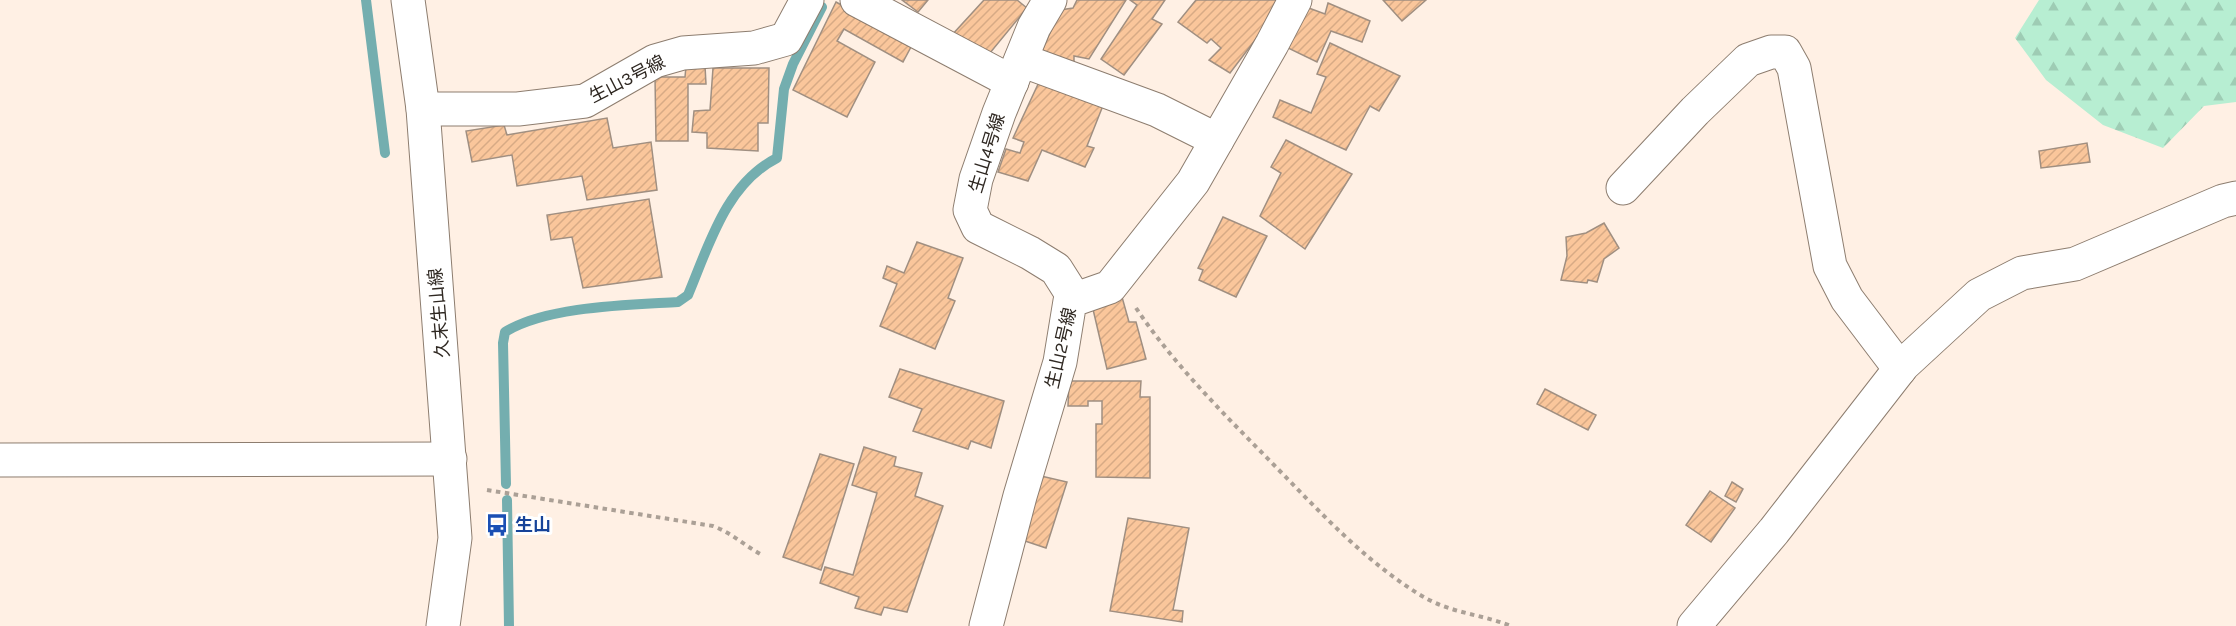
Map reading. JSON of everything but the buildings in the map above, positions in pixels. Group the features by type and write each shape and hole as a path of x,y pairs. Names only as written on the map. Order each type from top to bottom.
{"street":[{"name":"久末生山線","path":"408,0 423,108 455,538 443,626"},
{"name":"生山3号線","path":"423,108 518,109 585,102 655,61 683,53 754,48 786,39 807,0"},
{"path":"857,0 1016,71 1157,110 1217,140"},
{"name":"生山4号線","path":"1050,0 1034,27 1016,71 976,179 970,210 978,227 1056,269 1075,300"},
{"name":"生山2号線","path":"986,626 1020,496 1059,362 1070,301 1110,287 1193,182 1294,0"},
{"path":"1623,188 1695,111 1748,60 1771,52 1785,52 1794,68 1830,266 1847,300 1900,369"},
{"path":"1694,626 1774,531 1900,369 1979,295 2022,273 2075,264 2223,201 2236,198"},
{"path":"0,460 451,473"}],"path":[{"path":"1116,279 1158,342 1204,393 1369,560 1418,594 1453,612 1511,626"},
{"path":"451,473 501,492 713,526 730,532 747,547 762,555"}],"green space":[{"path":"2039,0 2236,0 2236,102 2204,106 2163,148 2103,125 2046,80 2015,38"}],"waterway":[{"path":"366,0 385,153"},
{"path":"506,484 503,343 505,332 522,323 565,312 589,308 678,302 688,295 721,217 732,200 759,169 777,158 784,89 793,64 822,7"},
{"path":"507,500 509,626"}],"place":[{"name":"生山","path":"497,525"}]}
